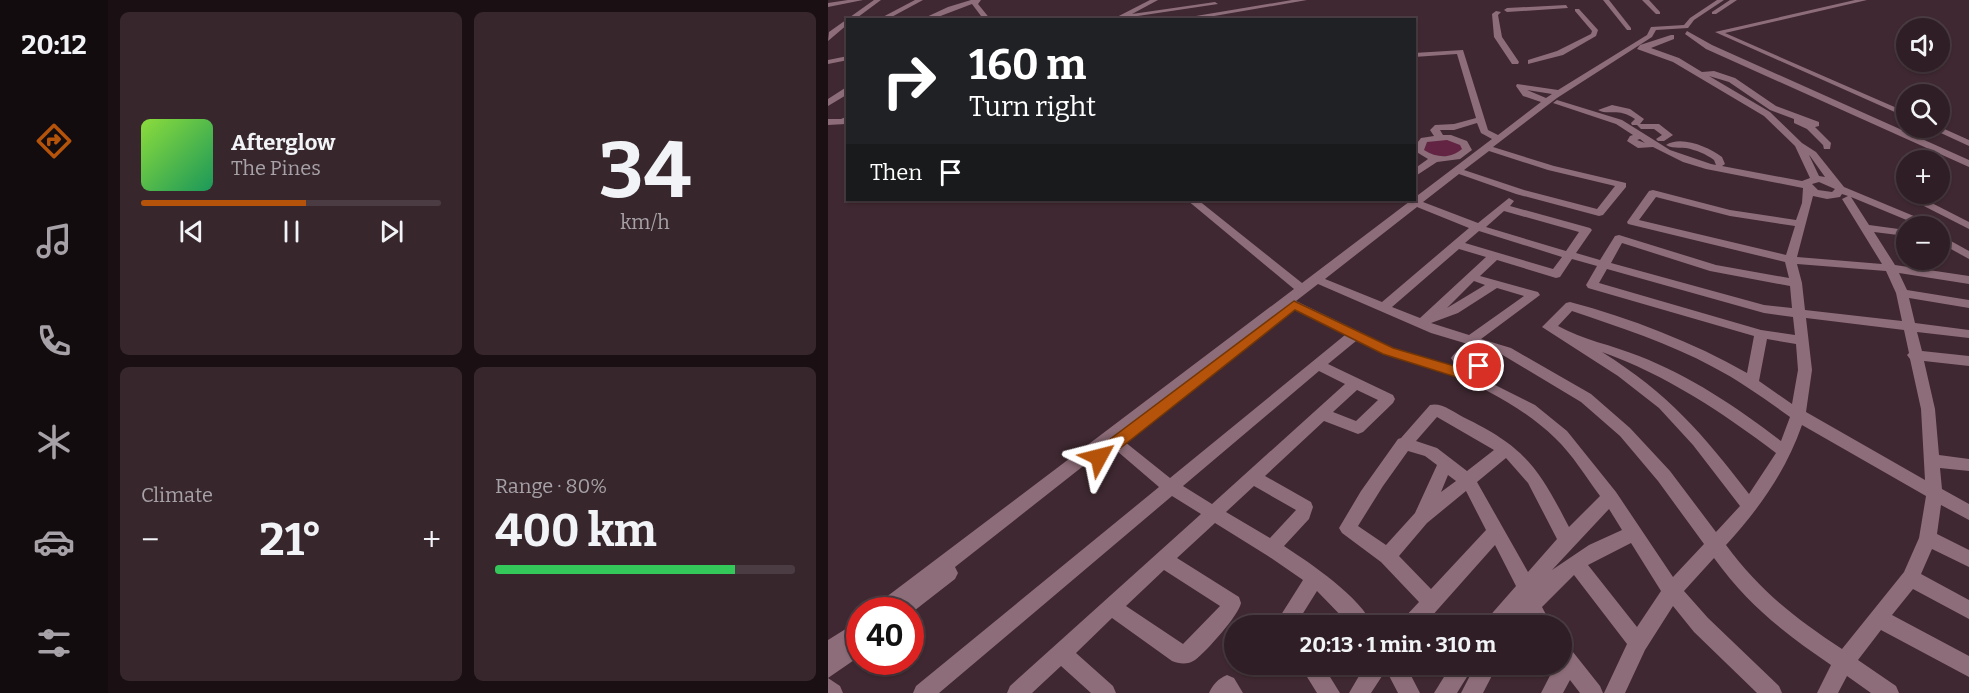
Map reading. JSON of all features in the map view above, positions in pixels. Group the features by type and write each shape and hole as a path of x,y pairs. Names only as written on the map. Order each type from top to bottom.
{"street":[{"path":"828,6 844,1 860,0"},
{"path":"851,18 878,0"},
{"path":"928,18 976,0 975,4 986,18"},
{"path":"1129,17 1142,6 1155,0"},
{"path":"1252,0 1259,7"},
{"path":"1188,18 1304,0"},
{"path":"1536,0 1542,7"},
{"path":"1606,0 1629,29"},
{"path":"1645,0 1658,13"},
{"path":"1676,40 1720,0"},
{"path":"1713,49 1696,24 1734,0"},
{"path":"1718,33 1727,29 1864,0"},
{"path":"918,597 1117,443 1303,290 1478,154 1563,101 1706,1"},
{"path":"887,18 920,2"},
{"path":"1142,6 1189,2 1224,3"},
{"path":"1189,2 1200,16"},
{"path":"1129,17 1189,2"},
{"path":"935,6 950,8"},
{"path":"1498,24 1506,36 1515,62 1531,62 1560,53 1594,35 1596,31 1577,10 1580,8 1576,6 1494,10 1498,12 1495,14 1498,37 1506,36"},
{"path":"829,39 831,33 846,22"},
{"path":"829,39 846,31"},
{"path":"1685,31 1713,49 1969,164"},
{"path":"1563,101 1641,41 1685,31 1718,33 1896,111"},
{"path":"1653,37 1713,49"},
{"path":"1653,37 1676,60 1741,99 1785,129 1799,145 1813,154 1891,268 1902,293 1914,355 1928,408 1934,495 1928,538 1910,578 1843,664 1827,693"},
{"path":"901,597 1290,303 1323,282 1424,203 1478,154 1489,135 1484,131 1460,51 1416,55"},
{"path":"828,62 846,58"},
{"path":"1767,73 1792,67"},
{"path":"1700,75 1714,74 1728,79 1773,108 1805,125 1809,132 1828,149 1813,154"},
{"path":"1563,101 1521,81 1526,94 1563,101 1599,112 1638,128 1689,157 1714,165 1838,192 1898,216"},
{"path":"828,104 846,91"},
{"path":"1741,99 1754,96"},
{"path":"1454,126 1456,132 1444,136 1420,143 1419,157 1454,158 1478,154 1622,184 1599,213 1520,192 1478,154 1464,143 1444,136 1435,130 1437,127 1454,126 1480,118"},
{"path":"828,122 843,122 846,120"},
{"path":"1785,129 1805,125"},
{"path":"1638,128 1659,128 1668,135 1658,141"},
{"path":"1950,135 1969,143"},
{"path":"1658,141 1684,144 1711,153 1719,159 1707,172 1712,176 1773,186 1776,179 1809,184"},
{"path":"1671,144 1689,157"},
{"path":"1614,693 1638,643 1672,591 1750,507 1785,452 1798,415 1805,370 1796,283 1790,260 1807,203 1809,184 1799,145"},
{"path":"1416,173 1436,158"},
{"path":"1383,308 1520,192"},
{"path":"1800,224 1730,213 1653,193 1632,222 1790,260 1891,268 1969,280"},
{"path":"1193,201 1303,290"},
{"path":"1424,203 1480,226 1606,261 1694,291 1764,309 1969,328"},
{"path":"1927,204 1969,226"},
{"path":"1459,245 1556,274 1586,230 1502,207"},
{"path":"1940,216 1944,214"},
{"path":"1864,228 1896,232"},
{"path":"1950,237 1969,247"},
{"path":"1796,283 1714,268 1619,238 1592,285 1761,334 1802,340"},
{"path":"1950,244 1969,256"},
{"path":"1424,322 1494,256"},
{"path":"1472,277 1531,293 1534,297 1476,345"},
{"path":"1323,282 1476,345 1506,351 1586,398 1625,432 1664,476 1742,581 1788,624 1843,664 1889,693"},
{"path":"1424,322 1453,310 1496,283"},
{"path":"1902,293 1969,304"},
{"path":"1290,303 1388,351 1460,369 1530,409 1562,435 1610,497 1672,591 1701,625 1772,693"},
{"path":"1750,507 1699,442 1664,404 1549,327 1570,306 1633,327 1707,358 1752,383 1798,415 1934,495 1966,510"},
{"path":"1907,322 1969,334"},
{"path":"1752,383 1761,334"},
{"path":"924,693 1320,366 1354,335"},
{"path":"1567,337 1612,349 1704,394 1747,422 1785,452"},
{"path":"1460,369 1482,364 1482,356 1476,345"},
{"path":"1914,355 1969,361"},
{"path":"1320,366 1386,395 1388,400 1358,428 1322,414"},
{"path":"1017,693 1356,383"},
{"path":"1431,602 1387,556 1348,528 1367,494 1403,443 1435,409 1467,425 1505,450 1533,477 1567,540"},
{"path":"1117,443 1172,488 1272,547 1316,577 1353,615"},
{"path":"1403,443 1431,452 1469,482 1497,530 1538,615"},
{"path":"1387,556 1421,518 1469,482 1505,450"},
{"path":"1932,461 1969,465"},
{"path":"1421,518 1446,462"},
{"path":"1253,477 1305,507 1303,514 1272,547"},
{"path":"1521,615 1529,597 1567,540 1610,497"},
{"path":"1420,615 1497,530"},
{"path":"1507,615 1576,562 1600,547 1633,534"},
{"path":"1928,538 1969,559"},
{"path":"1112,606 1179,654 1188,653 1231,608 1233,603 1164,560"},
{"path":"1576,562 1638,643"},
{"path":"1290,615 1316,577"},
{"path":"1910,578 1969,610"},
{"path":"1880,619 1969,667"},
{"path":"828,652 846,639"},
{"path":"1060,653 1106,693"},
{"path":"828,668 846,654"},
{"path":"1572,668 1593,693"},
{"path":"1317,675 1330,693"},
{"path":"1359,693 1371,675"},
{"path":"1399,675 1410,693"},
{"path":"1444,693 1457,675"},
{"path":"1472,693 1482,675"},
{"path":"1551,693 1558,675"},
{"path":"1220,693 1227,685 1233,693"},
{"path":"828,687 832,693"}],"shaded area":[{"path":"1453,139 1464,147 1456,156 1436,157 1422,150 1427,141"}],"route":[{"path":"1099,457 1294,305 1388,351 1456,372 1463,366 1472,368 1479,366"}]}
